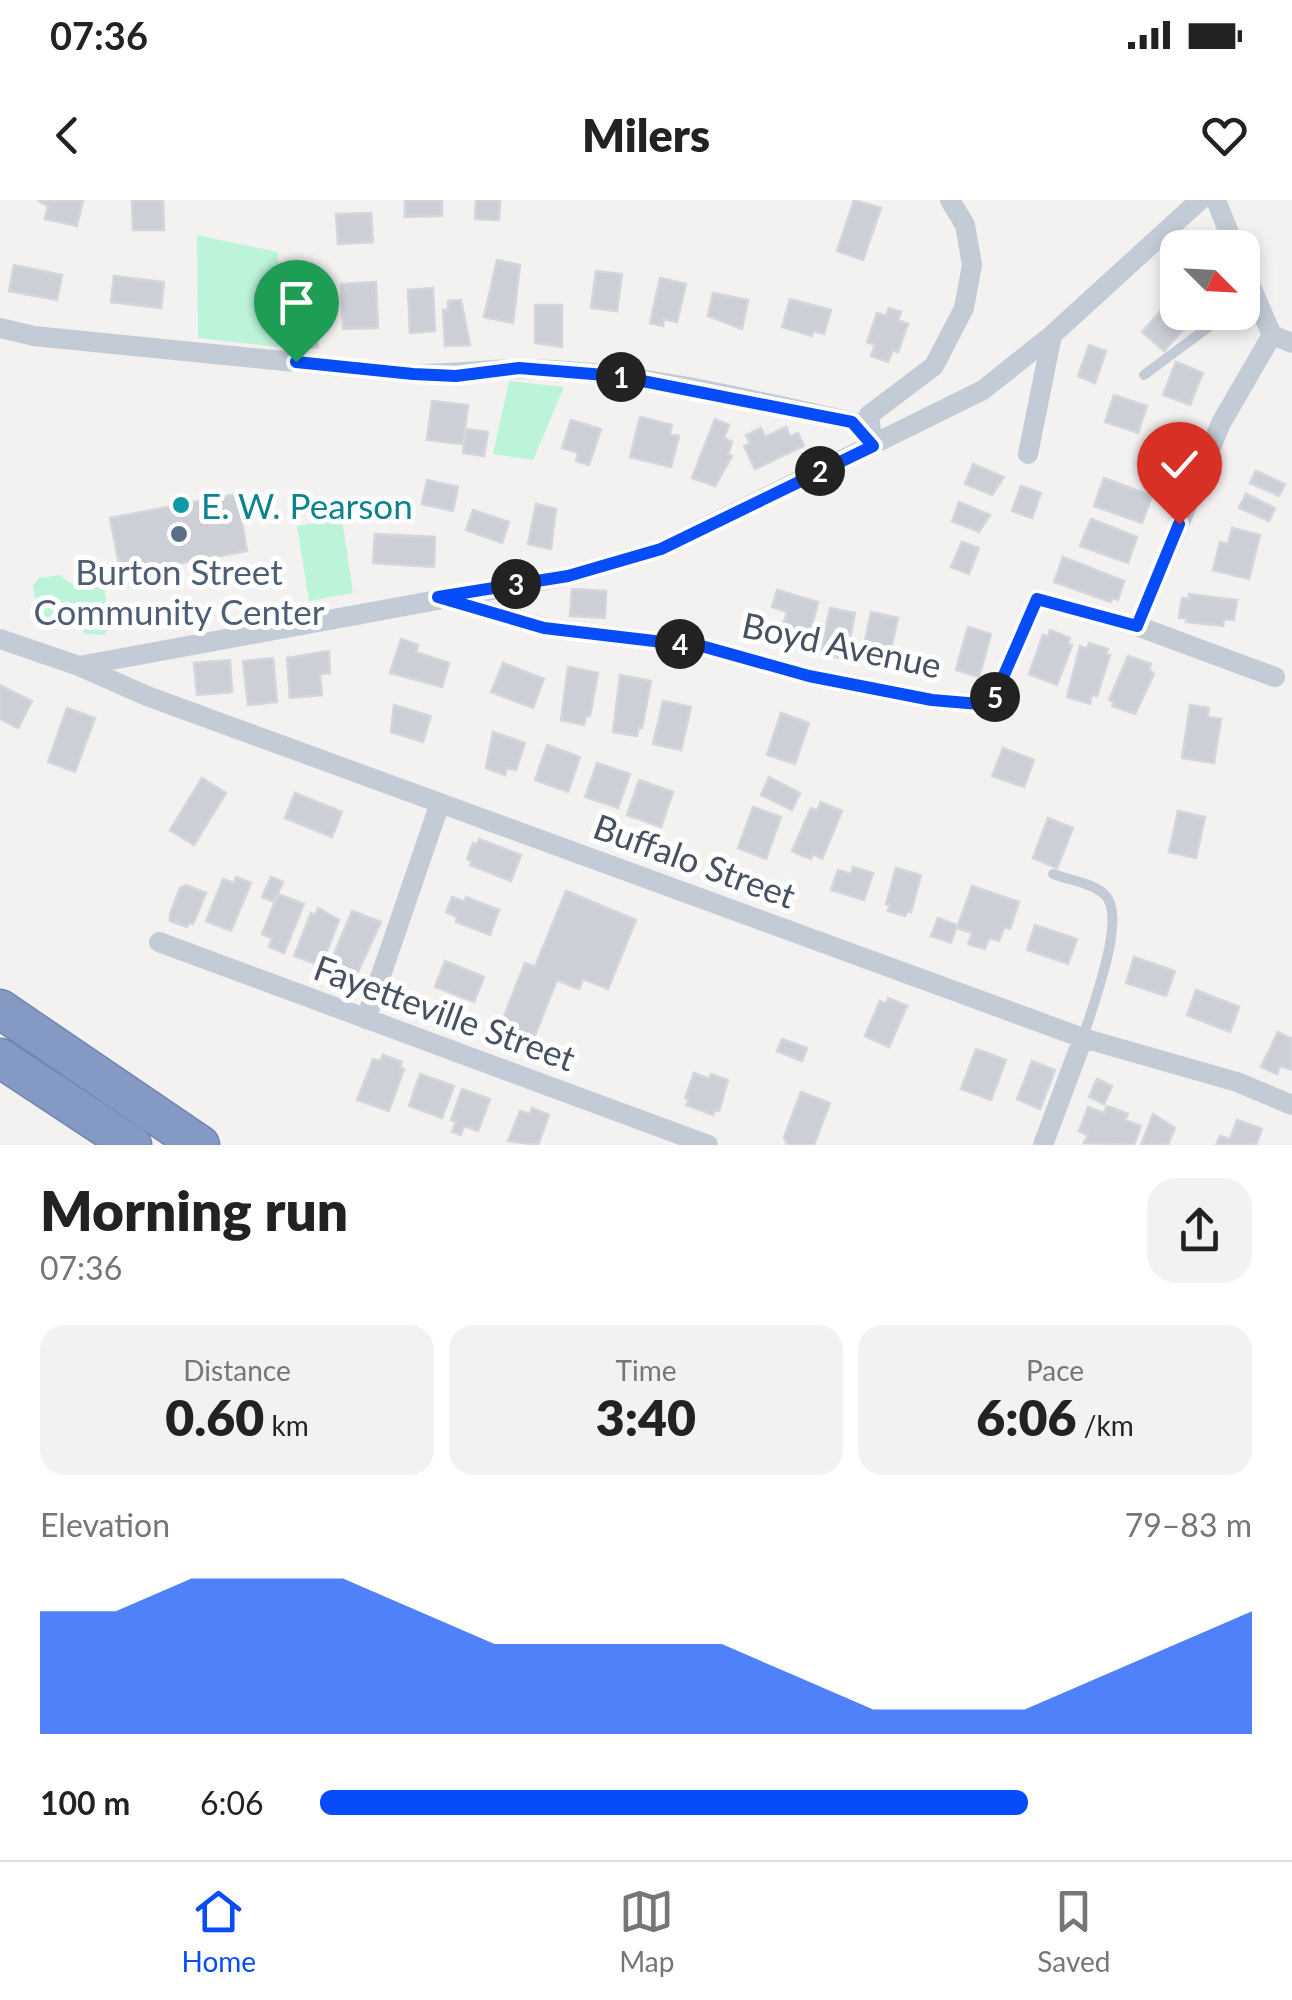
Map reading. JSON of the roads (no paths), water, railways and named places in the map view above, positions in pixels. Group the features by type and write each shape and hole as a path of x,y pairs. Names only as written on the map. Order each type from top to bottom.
{"highway":[{"path":"0,1010 200,1145"},
{"path":"0,1058 132,1145"}],"street":[{"path":"873,446 869,415 934,366 964,308 972,265 966,224 950,200"},
{"path":"79,666 568,576 661,549 983,390 1052,336 1200,200"},
{"path":"1216,200 1228,230"},
{"path":"1137,626 1221,422 1282,339 1260,321"},
{"path":"0,328 34,336 413,374 456,376 519,368 617,376 852,422 873,446"},
{"path":"1028,454 1052,336"},
{"name":"Boyd Avenue","path":"438,597 544,628 705,647 809,676 932,700 991,705 1037,599 1137,626 1275,677"},
{"name":"Buffalo Street","path":"0,639 1083,1038 1237,1082 1292,1105"},
{"path":"366,1018 440,803"},
{"name":"Fayetteville Street","path":"159,942 708,1145"},
{"path":"1043,1145 1083,1038"}],"lane":[{"path":"1144,375 1205,330"},
{"path":"1053,874 1094,888 1106,895 1112,906 1115,927 1083,1038"}],"place":[{"name":"E. W. Pearson","path":"181,505"},
{"name":"Burton Street Community Center","path":"179,534"}]}
